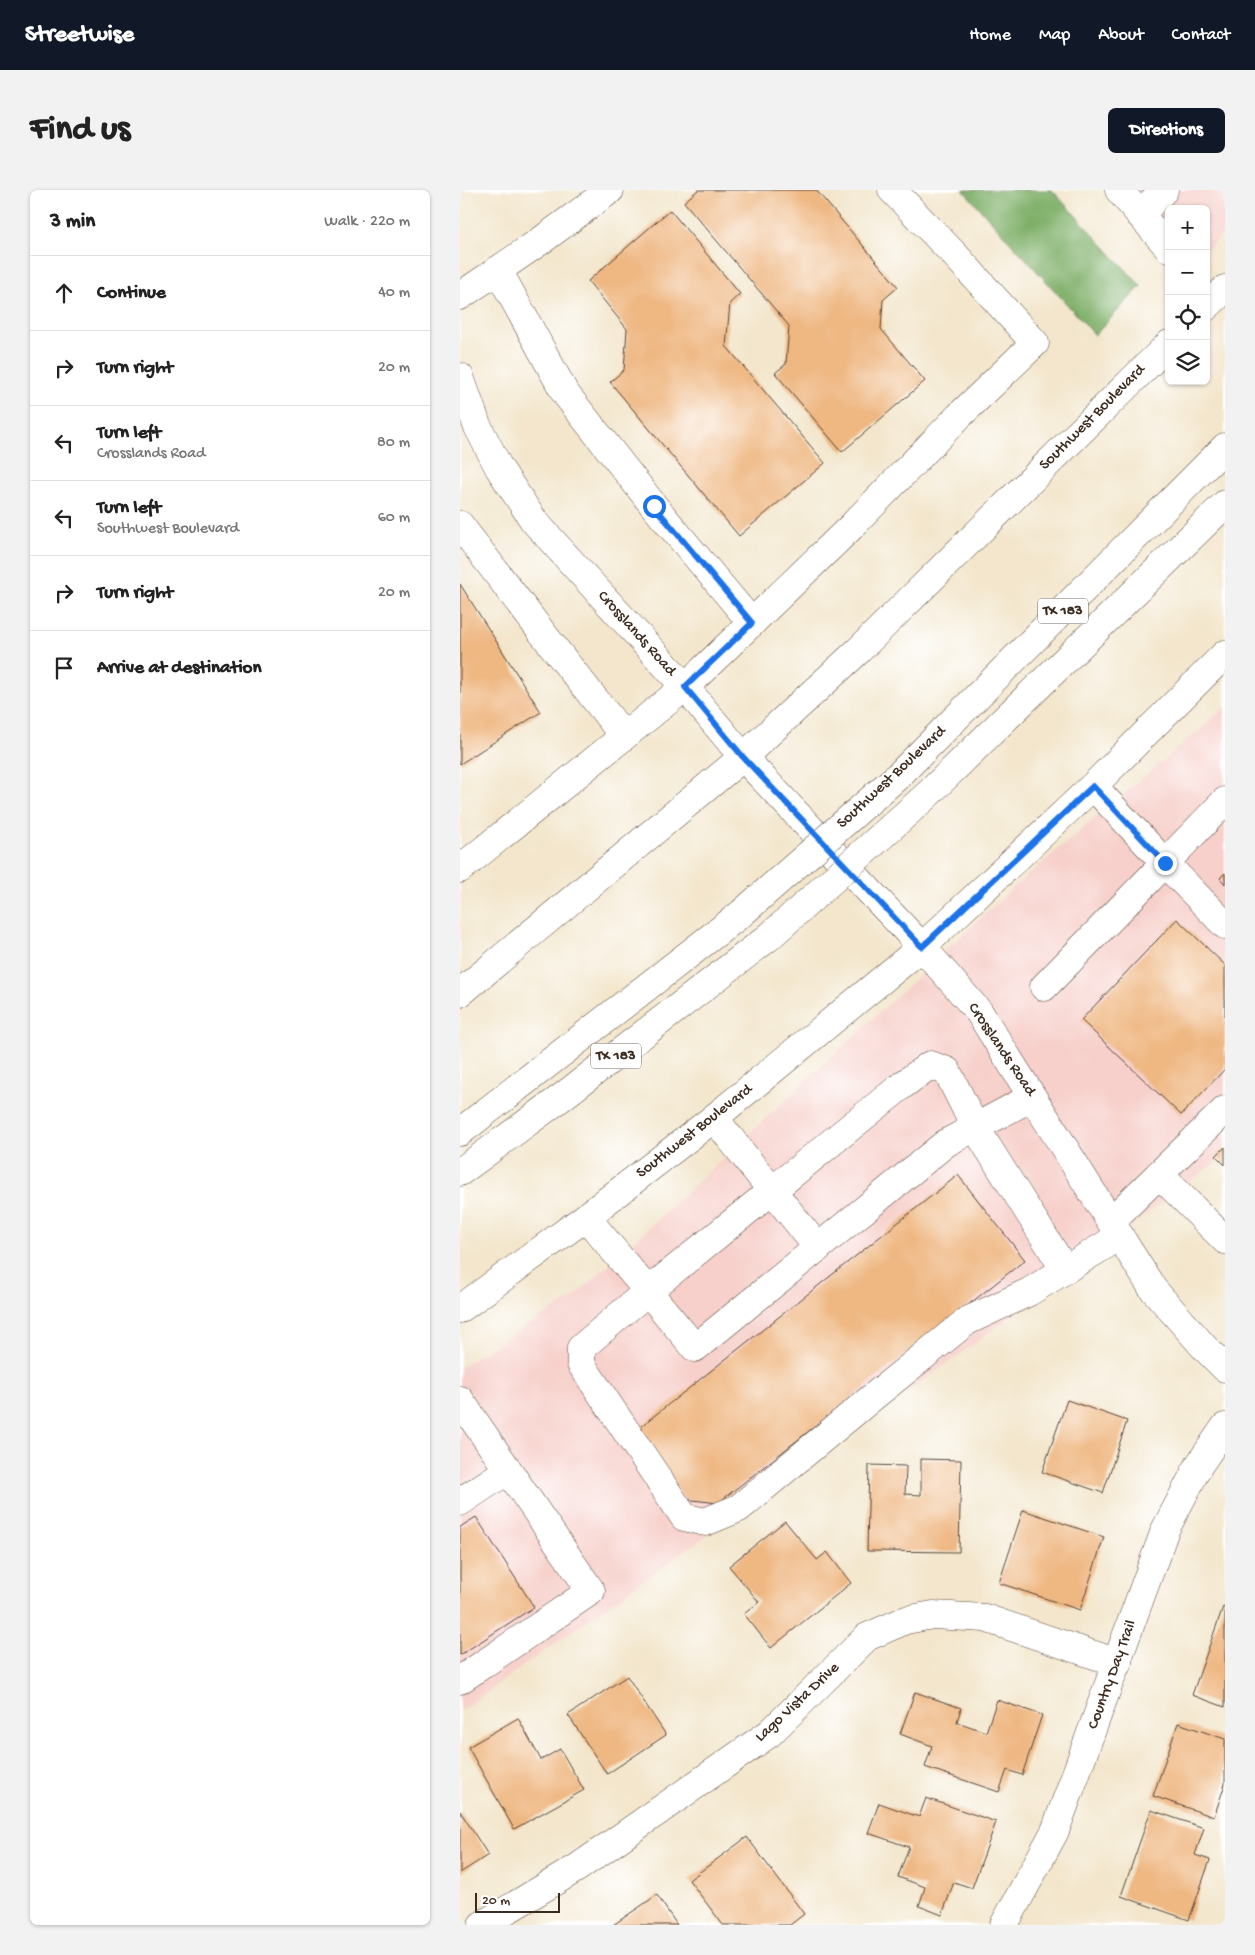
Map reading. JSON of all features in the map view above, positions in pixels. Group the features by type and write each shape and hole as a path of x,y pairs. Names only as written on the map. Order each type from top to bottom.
{"main road":[{"path":"460,296 610,190"},
{"path":"460,869 685,687 851,527 959,416 1035,343 955,255 892,190"},
{"path":"1119,190 1165,243"},
{"path":"1140,215 1164,190"},
{"path":"498,270 565,393 654,506 752,623"},
{"name":"Southwest Boulevard","path":"460,993 743,757 858,651 1165,348"},
{"name":"Crosslands Road","path":"460,377 477,425 499,468 534,521 685,687 743,757 922,947 979,1012 1153,1289 1225,1368"},
{"name":"Southwest Boulevard","path":"460,1132 742,913 900,774 1225,447"},
{"name":"TX 183","path":"460,1172 562,1097 769,937 926,796 1225,504"},
{"path":"460,524 624,736"},
{"name":"Southwest Boulevard","path":"460,1310 586,1217 714,1118 922,947 1093,786 1225,654"},
{"path":"1093,786 1225,925"},
{"path":"1044,988 1225,801"},
{"path":"1065,1270 975,1127 947,1071 930,1065 900,1087 648,1291 582,1348 580,1364 684,1517 705,1522 740,1508 874,1396 968,1322 1029,1292 1065,1270 1115,1228 1159,1174 1225,1110"},
{"path":"586,1217 695,1348 946,1143 1032,1097"},
{"path":"714,1118 818,1248"},
{"path":"1159,1174 1225,1240"},
{"path":"460,1680 591,1591 508,1470 463,1411"},
{"name":"Country Day Trail","path":"1004,1925 1055,1831 1118,1663 1165,1530 1199,1465 1225,1427"},
{"path":"460,1502 508,1470"},
{"name":"Lago Vista Drive","path":"482,1925 577,1868 770,1733 867,1637 906,1620 934,1615 985,1618 1118,1663"}],"shaded area":[{"path":"1128,190 1225,190 1225,231 1210,247 1210,205 1165,205 1165,233"},
{"path":"1225,708 1225,1155 944,1366 460,1711 460,1367 574,1297 1014,887"}],"green space":[{"path":"963,190 1052,190 1141,286 1095,335"}],"building":[{"path":"698,190 816,190 898,287 883,300 881,329 925,381 842,452 775,373 786,364 789,326 684,202"},
{"path":"670,210 740,294 730,303 726,346 825,463 739,536 610,382 624,370 627,329 588,281"},
{"path":"460,584 541,712 460,764"},
{"path":"1225,873 1225,884 1220,878"},
{"path":"1177,919 1225,965 1225,1069 1181,1115 1081,1020"},
{"path":"1225,1147 1225,1165 1216,1156"},
{"path":"958,1175 1025,1260 718,1503 684,1499 640,1427"},
{"path":"1067,1400 1127,1421 1103,1493 1042,1472"},
{"path":"921,1459 961,1460 959,1552 867,1551 869,1465 906,1466 905,1494 921,1495"},
{"path":"1023,1510 1104,1537 1080,1610 999,1583"},
{"path":"476,1517 534,1607 460,1655 460,1527"},
{"path":"785,1521 817,1560 827,1552 851,1583 771,1648 744,1614 759,1602 729,1566"},
{"path":"1223,1607 1225,1608 1225,1707 1192,1695"},
{"path":"627,1676 666,1735 607,1774 568,1715"},
{"path":"915,1692 961,1708 957,1722 986,1732 997,1700 1042,1715 1022,1775 1007,1770 999,1792 925,1767 932,1746 900,1734"},
{"path":"518,1718 541,1760 560,1749 584,1790 514,1829 468,1747"},
{"path":"1178,1723 1225,1739 1225,1784 1214,1817 1153,1796"},
{"path":"926,1798 996,1822 972,1888 954,1882 942,1915 919,1906 925,1887 898,1877 909,1847 868,1833 879,1803 919,1817"},
{"path":"1151,1810 1204,1828 1195,1855 1210,1860 1189,1920 1121,1896"},
{"path":"460,1811 488,1855 460,1873"},
{"path":"747,1837 804,1914 790,1925 723,1925 689,1880"},
{"path":"657,1895 677,1925 613,1925"}],"route":[{"path":"654,506 752,623 685,687 743,757 922,947 1093,786 1165,863"}]}
